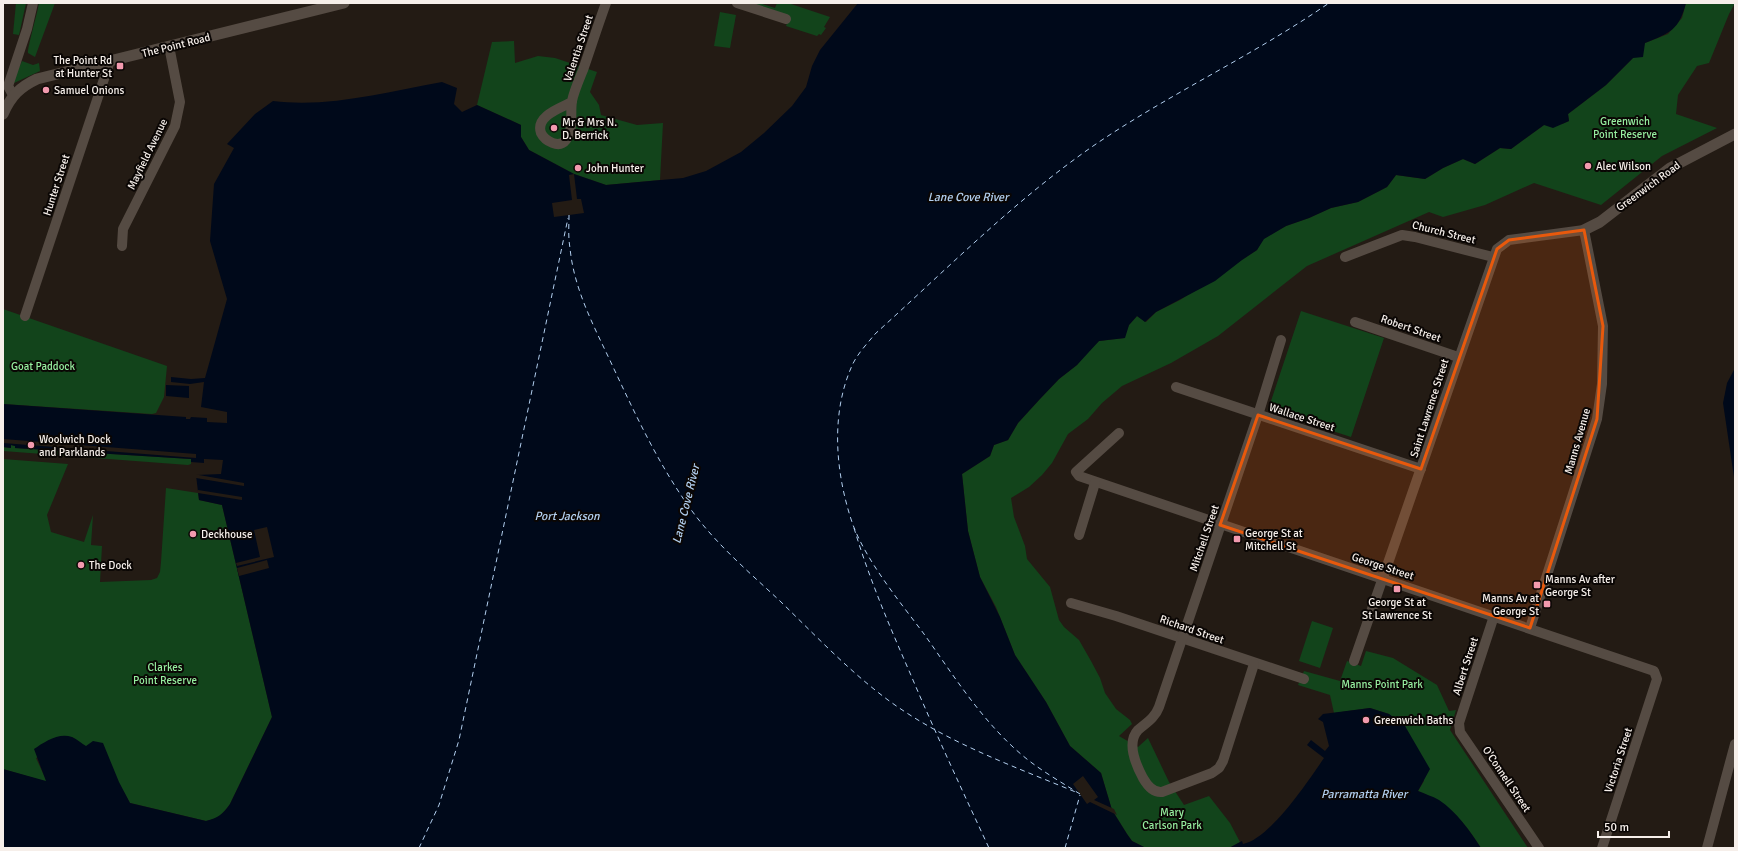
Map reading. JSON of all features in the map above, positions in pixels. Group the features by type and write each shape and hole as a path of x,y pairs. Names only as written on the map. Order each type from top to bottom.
{"street":[{"path":"3,114 13,95 8,86 27,29 33,3"},
{"name":"The Point Road","path":"13,95 22,86 37,79 344,3"},
{"name":"Valentia Street","path":"572,102 606,3"},
{"path":"737,3 786,18"},
{"name":"Mayfield Avenue","path":"122,246 123,230 175,126 180,102 169,46"},
{"name":"Hunter Street","path":"25,316 110,61"},
{"name":"Greenwich Road","path":"1584,230 1600,222 1670,168 1735,134"},
{"name":"Saint Lawrence Street","path":"1354,661 1421,469 1458,357 1497,249 1509,240 1584,230"},
{"name":"Manns Avenue","path":"1530,628 1598,419 1602,384 1603,326 1584,230"},
{"name":"Church Street","path":"1346,258 1402,235 1493,257"},
{"name":"Robert Street","path":"1355,322 1458,357"},
{"name":"Mitchell Street","path":"1254,664 1223,761 1215,772 1162,792 1155,791 1146,782 1135,762 1133,748 1135,734 1152,718 1157,711 1258,415 1281,340"},
{"name":"Wallace Street","path":"1176,387 1421,469"},
{"name":"George Street","path":"1119,433 1076,472 1079,476 1095,483 1650,668 1654,671 1657,679"},
{"path":"1079,535 1095,483"},
{"name":"Richard Street","path":"1071,604 1116,616 1254,664 1304,679"},
{"name":"Albert Street","path":"1459,723 1494,616"},
{"name":"Victoria Street","path":"1602,848 1657,679"},
{"name":"O'Connell Street","path":"1459,723 1460,732 1539,848"},
{"path":"1707,848 1735,744"}],"highlighted area":[{"path":"1584,230 1603,326 1597,419 1530,628 1220,525 1258,415 1421,469 1497,249 1509,240"}],"green space":[{"path":"16,3 26,3 19,35 13,34"},
{"path":"39,3 55,3 35,57 28,53 28,50"},
{"path":"746,3 759,3 775,8 777,3 788,3 830,17 824,27 826,28 821,35 819,34 817,36 786,26 787,23"},
{"name":"Greenwich Point Reserve","path":"1686,3 1735,3 1709,63 1697,66 1678,95 1676,114 1717,128 1662,156 1601,205 1534,183 1485,205 1443,217 1429,212 1307,266 1218,336 1171,363 1122,386 1102,403 1088,419 1068,434 1052,463 1042,475 1029,487 1011,498 1014,517 1025,546 1027,559 1050,587 1059,620 1064,627 1079,640 1100,678 1105,693 1116,709 1130,720 1132,724 1119,736 1138,747 1148,738 1169,782 1184,805 1209,796 1230,823 1240,842 1229,848 1146,848 1132,841 1112,810 1101,773 1070,746 1046,702 1015,655 996,607 980,577 968,531 962,474 990,456 994,445 1008,440 1018,423 1039,400 1059,379 1077,365 1088,351 1099,341 1124,338 1129,325 1137,316 1146,322 1156,312 1180,300 1257,250 1263,239 1286,226 1331,208 1358,202 1387,187 1396,175 1425,179 1443,168 1463,159 1475,164 1500,148 1511,149 1544,125 1562,124 1569,121 1568,114 1606,85 1633,58 1645,43 1668,34 1682,18"},
{"path":"720,12 736,15 730,48 714,46"},
{"path":"514,41 515,63 538,56 555,58 597,72 590,92 599,105 601,115 637,125 663,123 660,180 606,185 574,174 529,150 521,137 521,125 477,105 492,42"},
{"path":"22,61 33,65 39,63 40,71 14,83 13,81"},
{"name":"Goat Paddock","path":"3,309 167,366 164,397 156,413 152,414 3,404"},
{"path":"1301,311 1384,338 1351,437 1268,410"},
{"path":"11,445 15,446 15,448 191,459 191,464 188,465 3,451 3,447 11,448"},
{"name":"Clarkes Point Reserve","path":"3,459 68,464 47,515 51,532 84,542 93,515 91,545 102,546 100,582 151,580 157,578 160,572 161,562 166,488 198,493 199,500 222,505 272,717 230,804 217,817 206,821 130,803 119,784 98,758 72,737 36,758 47,782 3,769"},
{"path":"1312,621 1333,628 1320,668 1299,661"},
{"name":"Manns Point Park","path":"1366,651 1393,658 1437,685 1449,711 1456,710 1450,730 1528,848 1481,848 1468,829 1447,807 1418,791 1424,781 1405,726 1389,714 1370,708 1334,713 1330,695 1298,685 1304,671 1340,681 1347,661 1361,666"}],"water":[{"name":"Port Jackson","path":"858,3 1686,3 1677,25 1667,33 1645,43 1643,57 1633,58 1606,85 1568,114 1569,121 1553,128 1544,125 1511,149 1500,148 1475,164 1463,159 1443,168 1425,179 1396,175 1387,187 1358,202 1331,208 1286,226 1264,239 1257,250 1215,281 1156,312 1145,322 1137,316 1129,325 1125,338 1099,341 1077,365 1059,379 1039,400 1018,423 1008,440 994,445 990,456 962,474 968,531 980,577 1000,617 1015,655 1046,702 1070,746 1101,773 1112,810 1127,834 1132,841 1146,848 3,848 3,769 46,781 34,749 47,741 57,737 67,736 74,738 86,746 93,741 103,743 119,782 130,803 206,821 220,815 230,804 272,717 222,505 199,500 196,475 221,474 223,460 204,459 204,463 191,462 191,459 15,448 15,446 11,445 11,448 3,447 3,404 186,417 186,419 190,419 191,417 207,418 207,422 227,423 227,412 201,407 204,382 190,384 171,382 171,377 191,379 205,378 227,299 210,241 214,184 234,148 227,144 255,114 273,101 294,103 336,101 442,82 457,88 454,104 462,112 477,105 521,125 521,137 529,150 574,174 606,185 683,178 706,171 741,152 764,133 792,106 806,87 812,66 820,50"},
{"path":"1735,368 1735,484 1723,403 1727,383"},
{"path":"166,385 189,386 189,398 166,396"},
{"name":"Parramatta River","path":"1370,708 1389,714 1405,726 1430,769 1418,791 1439,800 1452,810 1481,848 1229,848 1242,841 1243,844 1254,840 1265,832 1299,794 1309,780 1324,758 1307,745 1311,740 1325,751 1329,746 1323,722 1318,719 1323,714"}],"pier":[{"path":"574,174 577,199 581,199 584,213 554,217 552,203 572,200 569,175"},
{"path":"3,439 196,454 196,458 3,443"},
{"path":"196,475 244,483 244,486 196,478"},
{"path":"198,490 242,497 242,500 198,493"},
{"path":"267,527 274,557 237,566 236,563 260,557 254,530"},
{"path":"267,560 269,568 239,576 237,568"},
{"path":"1083,776 1098,797 1094,800 1114,809 1117,815 1090,802 1087,804 1073,784"}],"ferry route":[{"path":"1080,794 1032,763 1016,750 986,719 960,686 875,567 853,525 847,506 839,467 838,426 844,387 856,359 875,334 982,235 1066,165 1124,125 1272,40 1329,3"},
{"path":"569,215 569,240 572,264 581,295 593,325 631,406 659,460 692,511 712,535 832,652 888,700 910,715 956,741 1004,763 1078,793"},
{"path":"419,848 439,805 459,740 568,218"},
{"path":"854,528 894,637 989,848"},
{"path":"1065,848 1080,795"}],"place":[{"name":"The Point Rd at Hunter St","path":"120,66"},
{"name":"Samuel Onions","path":"46,90"},
{"name":"Mr & Mrs N. D. Berrick","path":"554,128"},
{"name":"Alec Wilson","path":"1588,166"},
{"name":"John Hunter","path":"578,168"},
{"name":"Woolwich Dock and Parklands","path":"31,445"},
{"name":"Deckhouse","path":"193,534"},
{"name":"George St at Mitchell St","path":"1237,539"},
{"name":"The Dock","path":"81,565"},
{"name":"Manns Av after George St","path":"1537,585"},
{"name":"George St at St Lawrence St","path":"1397,589"},
{"name":"Manns Av at George St","path":"1547,604"},
{"name":"Greenwich Baths","path":"1366,720"}],"water label":[{"name":"Lane Cove River","path":"968,197"},
{"name":"Lane Cove River","path":"686,504"}],"park label":[{"name":"Mary Carlson Park","path":"1172,818"}]}
